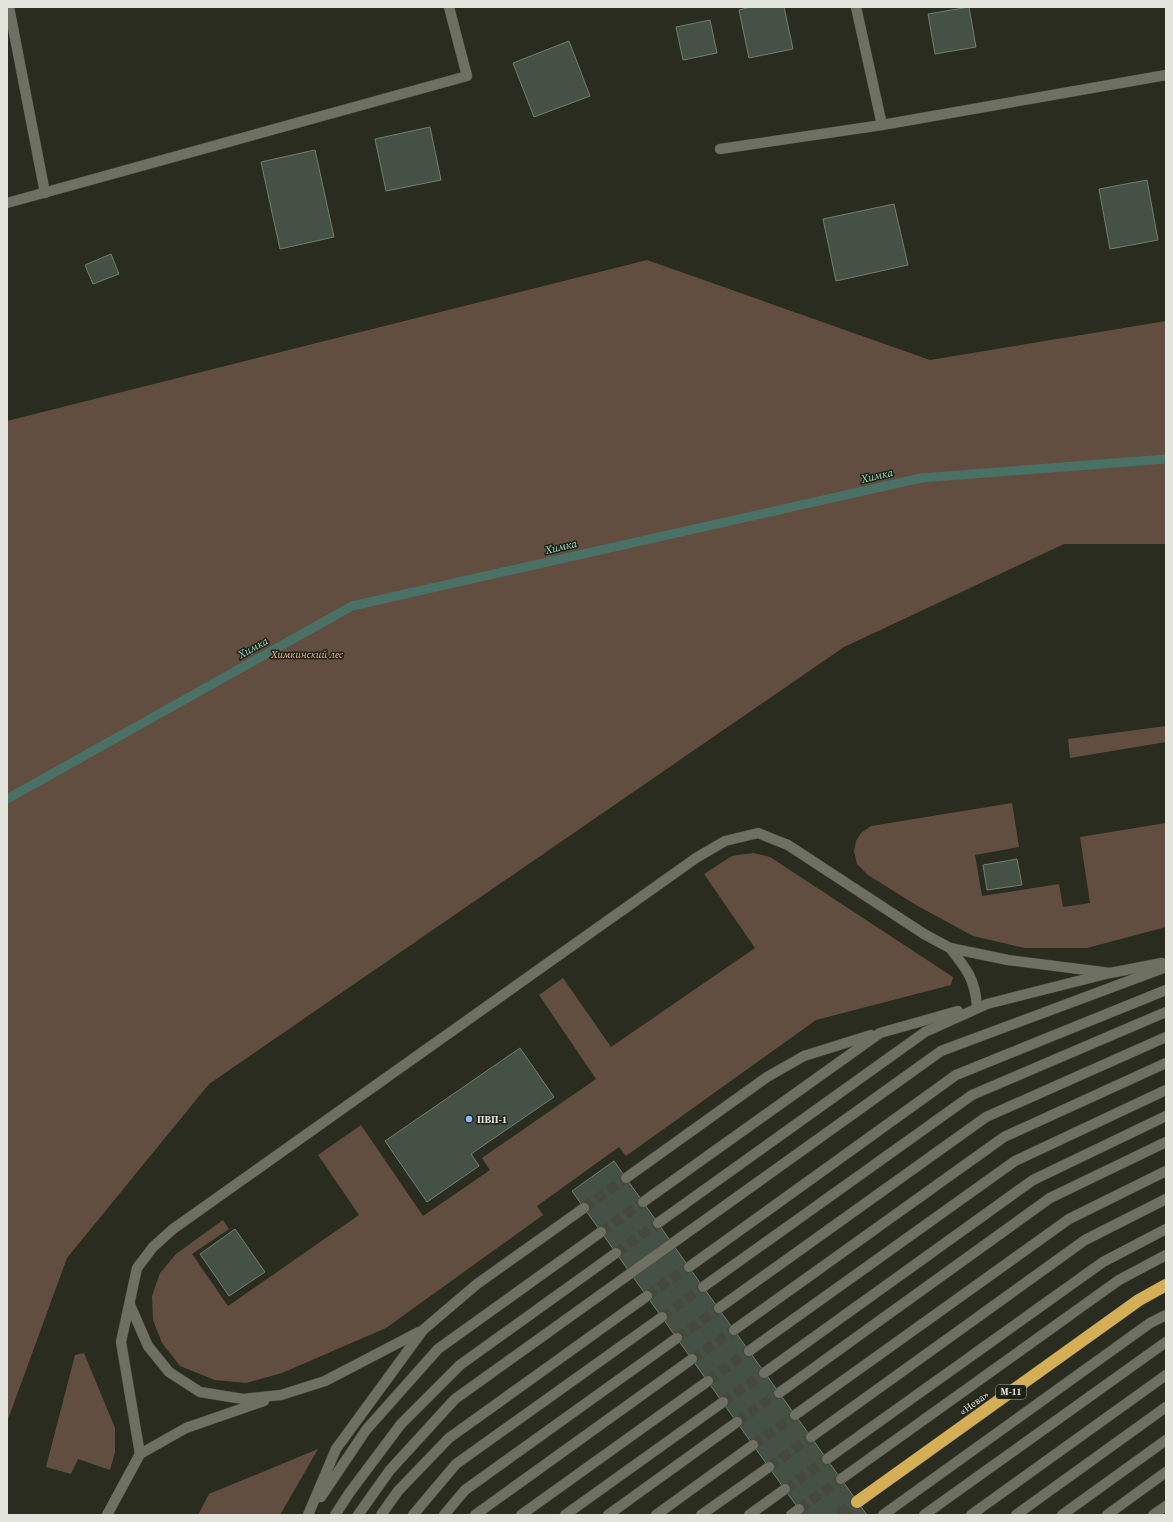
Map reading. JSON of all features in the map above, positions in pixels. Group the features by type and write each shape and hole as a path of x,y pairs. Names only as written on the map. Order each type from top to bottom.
{"highway":[{"name":"«Нева»","path":"857,1502 1139,1300 1166,1285"}],"street":[{"path":"8,7 45,193"},
{"path":"7,203 467,76 449,7"},
{"path":"856,7 882,125"},
{"path":"720,149 882,125 1166,75"},
{"path":"140,1454 121,1342 137,1268 153,1247 173,1229 696,858 725,841 758,833 788,845 924,934 950,948 1008,960 1110,973"},
{"path":"950,948 968,970 982,1005"},
{"path":"626,1178 766,1077 804,1056 880,1032 982,1005 1110,973 1166,962"},
{"path":"358,1515 390,1470 455,1399 941,1051 1166,966"},
{"path":"689,1267 956,1075 1166,990"},
{"path":"658,1223 925,1032 982,1005"},
{"path":"704,1287 972,1095 1166,1012"},
{"path":"643,1202 880,1032"},
{"path":"719,1308 986,1117 1166,1037"},
{"path":"734,1330 1004,1137 1166,1063"},
{"path":"749,1351 1015,1161 1166,1090"},
{"path":"764,1372 1033,1180 1166,1116"},
{"path":"779,1392 1050,1198 1166,1142"},
{"path":"795,1415 1069,1219 1166,1170"},
{"path":"811,1437 1085,1240 1166,1199"},
{"path":"107,1515 140,1454 186,1428 325,1380 423,1330 477,1284 584,1208"},
{"path":"827,1459 1103,1262 1166,1229"},
{"path":"309,1515 366,1430 438,1349 601,1232"},
{"path":"335,1515 350,1492 401,1424 460,1364 616,1253"},
{"path":"841,1479 1120,1280 1166,1255"},
{"path":"381,1515 398,1490 449,1438 647,1296"},
{"path":"130,1305 148,1346 169,1372 200,1392 243,1399 281,1395"},
{"path":"883,1515 1150,1323 1166,1315"},
{"path":"413,1515 456,1464 662,1317"},
{"path":"309,1515 336,1449 423,1330"},
{"path":"444,1515 465,1490 677,1338"},
{"path":"924,1515 1166,1342"},
{"path":"475,1515 692,1359"},
{"path":"971,1515 1166,1376"},
{"path":"521,1515 708,1381"},
{"path":"565,1515 723,1402"},
{"path":"1016,1515 1166,1408"},
{"path":"608,1515 737,1422"},
{"path":"1062,1515 1166,1440"},
{"path":"656,1515 754,1445"},
{"path":"701,1515 769,1467"},
{"path":"1107,1515 1166,1472"},
{"path":"749,1515 785,1489"},
{"path":"1153,1515 1166,1506"}],"green space":[{"name":"Химкинский лес","path":"647,260 930,360 1166,321 1166,544 1064,544 844,647 209,1084 67,1258 7,1422 7,421"},
{"path":"1166,726 1166,742 1070,758 1068,739"},
{"path":"1012,803 1019,847 975,855 982,896 1059,884 1063,907 1090,903 1080,837 1166,823 1166,927 1087,948 1025,948 973,936 916,905 868,875 857,864 854,851 856,841 861,833 871,826"},
{"path":"753,853 770,857 953,977 951,985 816,1020 626,1156 619,1147 537,1206 543,1215 386,1328 282,1373 246,1383 215,1380 180,1366 162,1343 153,1320 152,1296 160,1273 176,1254 223,1220 229,1229 192,1254 228,1306 359,1215 318,1155 361,1125 423,1216 490,1170 482,1158 596,1079 539,995 563,978 611,1047 755,948 704,874 732,856"},
{"path":"84,1353 115,1428 115,1452 110,1470 78,1459 71,1474 46,1467 75,1355"},
{"path":"318,1449 280,1515 198,1515 209,1494"}],"building":[{"path":"751,7 784,7 793,49 749,58 739,10"},
{"path":"969,7 976,47 935,54 928,14"},
{"path":"710,20 717,53 683,60 676,27"},
{"path":"569,41 590,96 534,117 513,63"},
{"path":"430,127 441,180 386,191 375,139"},
{"path":"315,150 334,237 280,249 261,162"},
{"path":"1147,180 1158,240 1110,249 1099,189"},
{"path":"894,204 908,265 836,281 823,219"},
{"path":"111,254 119,274 93,284 85,265"},
{"path":"1017,859 1022,885 987,890 983,865"},
{"name":"ПВП-1","path":"520,1048 554,1097 471,1154 479,1166 427,1202 385,1141"},
{"path":"614,1161 867,1515 803,1515 572,1191"},
{"path":"235,1229 265,1272 229,1296 200,1254"}],"waterway":[{"name":"Химка","path":"7,799 352,606 921,478 1166,459"}],"tunnel":[{"path":"584,1208 626,1178"},
{"path":"601,1232 643,1202"},
{"path":"616,1253 658,1223"},
{"path":"647,1296 689,1267"},
{"path":"662,1317 703,1287"},
{"path":"677,1338 719,1308"},
{"path":"692,1359 734,1330"},
{"path":"708,1381 749,1351"},
{"path":"723,1402 764,1373"},
{"path":"737,1422 779,1393"},
{"path":"753,1445 795,1415"},
{"path":"769,1467 811,1437"},
{"path":"785,1489 827,1459"},
{"path":"799,1509 841,1479"},
{"path":"839,1515 857,1502"}],"place":[{"name":"ПВП-1","path":"469,1119"}]}
